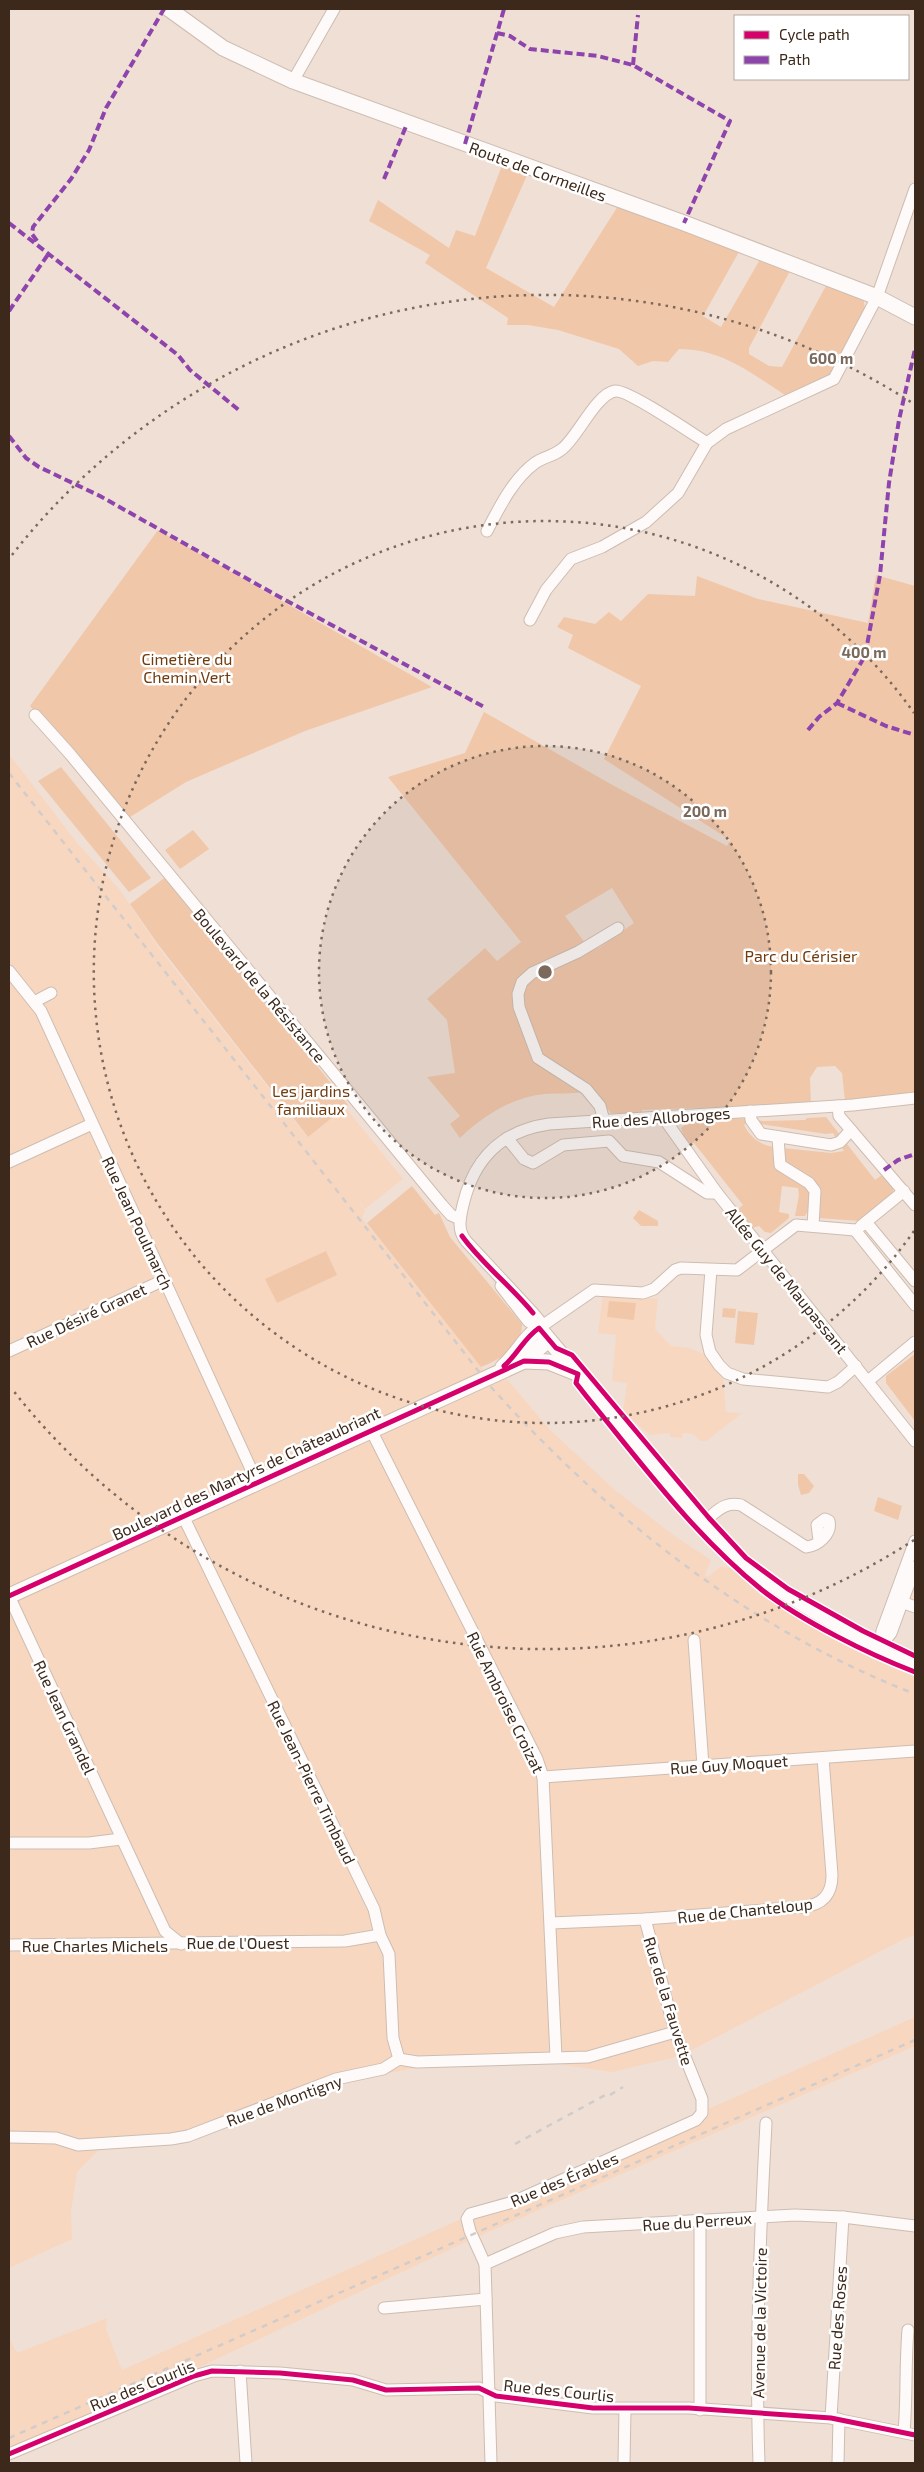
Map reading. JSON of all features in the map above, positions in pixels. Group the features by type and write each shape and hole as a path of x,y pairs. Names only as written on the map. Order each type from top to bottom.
{"main road":[{"name":"Route de Cormeilles","path":"169,9 223,48 293,81 684,223 877,297 915,318"},
{"name":"Boulevard des Martyrs de Châteaubriant","path":"524,1361 544,1334"},
{"name":"Boulevard des Martyrs de Châteaubriant","path":"494,1374 514,1358 526,1338 544,1334"},
{"path":"544,1334 702,1522 726,1546 769,1583 808,1608 880,1647 890,1657 905,1663 915,1664"},
{"name":"Boulevard des Martyrs de Châteaubriant","path":"9,1596 524,1361 549,1362 578,1374"}],"street":[{"path":"293,81 334,9"},
{"path":"530,620 546,590 571,559 602,547 646,522 678,493 707,443 726,429 834,379 877,297 915,189"},
{"path":"487,531 500,506 535,463 562,450 592,409 612,392 620,391 647,405 707,443"},
{"name":"Boulevard de la Résistance","path":"35,715 70,754 436,1198 451,1215 460,1219"},
{"path":"604,1120 600,1106 586,1089 538,1058 519,1007 518,994 522,982 532,973 578,952 618,928"},
{"name":"Rue Jean Poulmarch","path":"9,972 42,1012 257,1482"},
{"path":"34,1002 50,993"},
{"name":"Rue des Allobroges","path":"460,1219 472,1177 479,1163 496,1145 507,1138 541,1125 838,1106 915,1098"},
{"path":"838,1106 839,1116 915,1205"},
{"path":"750,1112 753,1124 761,1134 778,1138 831,1145 840,1142 851,1130"},
{"name":"Allée Guy de Maupassant","path":"663,1117 717,1193 915,1441"},
{"path":"9,1162 92,1124"},
{"path":"507,1138 524,1159 533,1163 563,1145 609,1141 627,1158 659,1162 707,1193 717,1193"},
{"path":"778,1138 780,1166 809,1183 815,1191 813,1226"},
{"path":"460,1219 462,1236 498,1278 501,1286 528,1320 544,1334 594,1290 643,1293 654,1289 675,1270 681,1268 737,1270 796,1225 855,1230 904,1191"},
{"path":"866,1222 915,1281"},
{"path":"855,1230 915,1305"},
{"path":"891,1275 903,1266"},
{"path":"712,1270 706,1335 710,1352 719,1366 727,1373 743,1379 828,1387 838,1382 856,1366"},
{"name":"Rue Désiré Granet","path":"9,1351 164,1280"},
{"path":"868,1381 915,1342"},
{"name":"Rue Ambroise Croizat","path":"370,1430 536,1759 543,1777 556,2057"},
{"path":"702,1522 722,1506 735,1504 741,1505 802,1546 810,1547 819,1540"},
{"name":"Rue Jean-Pierre Timbaud","path":"183,1516 374,1910 380,1935 389,1954 393,2038 399,2059"},
{"path":"880,1647 882,1631 915,1541"},
{"path":"880,1647 891,1633 915,1567"},
{"name":"Rue Jean Grandel","path":"9,1596 121,1839"},
{"path":"902,1602 915,1607"},
{"path":"694,1640 703,1766"},
{"name":"Rue Guy Moquet","path":"543,1777 915,1751"},
{"name":"Rue de Chanteloup","path":"551,1923 645,1919 802,1907 814,1906 822,1902 829,1894 832,1875 823,1758"},
{"path":"9,1843 89,1843 121,1839"},
{"name":"Rue de l'Ouest","path":"121,1839 165,1931 181,1944 345,1941 380,1935"},
{"name":"Rue de la Fauvette","path":"645,1919 675,2032 701,2095 703,2111"},
{"name":"Rue Charles Michels","path":"9,1945 181,1944"},
{"path":"399,2059 417,2062 604,2054 675,2032"},
{"name":"Rue de Montigny","path":"9,2137 56,2138 78,2144 171,2139 188,2136 336,2079 383,2069 399,2059"},
{"name":"Rue des Érables","path":"485,2264 470,2231 467,2219 470,2214 513,2202 541,2190 696,2120 703,2111"},
{"name":"Avenue de la Victoire","path":"760,2463 758,2414 761,2217 766,2122"},
{"name":"Rue du Perreux","path":"485,2264 555,2234 583,2227 700,2222 795,2215 843,2217 915,2226"},
{"name":"Rue des Roses","path":"838,2463 835,2419 843,2217"},
{"path":"700,2222 700,2410"},
{"path":"485,2264 491,2463"},
{"path":"384,2308 486,2299"},
{"path":"908,2330 906,2361 910,2434"},
{"name":"Rue des Courlis","path":"12,2453 194,2376 212,2371 240,2371 353,2380 386,2390 479,2388 496,2396 593,2408 673,2408 835,2419 910,2434"},
{"path":"240,2371 246,2463"},
{"path":"624,2463 625,2409"},
{"path":"12,2453 15,2463"}],"shaded area":[{"path":"9,754 77,843 120,890 161,951 307,1137 345,1107 403,1179 365,1209 358,1200 365,1211 362,1218 494,1383 505,1377 550,1430 615,1490 676,1537 711,1560 705,1575 708,1577 721,1566 731,1568 760,1595 864,1653 915,1677 915,1935 690,2051 672,2058 612,2072 544,2062 415,2068 338,2083 185,2141 100,2149 77,2172 71,2212 72,2239 9,2268"},
{"path":"603,1294 658,1299 655,1329 671,1346 689,1348 704,1354 723,1378 726,1412 742,1413 706,1441 700,1441 694,1434 683,1433 682,1438 670,1437 670,1433 650,1435 623,1412 627,1383 612,1381 616,1335 598,1333"},
{"path":"915,2017 915,2046 470,2240 204,2365 9,2448 9,2338 17,2353 107,2318 106,2329 122,2370"}],"green space":[{"path":"503,163 528,173 486,268 554,307 618,206 740,250 703,316 721,327 762,256 792,267 749,348 749,354 769,366 782,367 828,282 863,297 865,309 836,373 785,395 748,371 709,353 679,349 668,362 653,361 638,366 619,349 558,330 528,325 507,325 508,318 425,263 430,255 369,221 378,200 449,248 456,230 475,236"},
{"name":"Cimetière du Chemin Vert","path":"158,530 432,687 305,731 237,760 186,782 130,817 30,706"},
{"name":"Parc du Cérisier","path":"876,575 915,586 915,1094 845,1101 842,1073 835,1066 817,1067 810,1078 811,1104 642,1110 642,1113 611,1113 592,1091 545,1094 510,1103 478,1122 460,1138 450,1124 460,1116 427,1077 455,1073 447,1020 427,999 485,948 497,961 521,942 388,777 465,753 484,712 616,787 727,846 730,840 604,759 641,686 568,648 573,635 557,627 564,617 595,624 609,612 621,621 648,594 695,596 697,576 758,599 868,623","holes":["612,888 634,923 600,947 591,951 565,916"]},
{"path":"61,767 151,878 129,892 38,781"},
{"path":"193,830 209,849 180,869 165,850"},
{"name":"Les jardins familiaux","path":"167,876 348,1105 308,1137 157,943 130,904"},
{"path":"826,1117 875,1180 882,1175 893,1187 893,1193 859,1221 819,1218 820,1186 783,1162 783,1148 831,1153 844,1151 833,1133 826,1134 748,1122 744,1125 753,1137 765,1145 775,1147 774,1162 810,1188 809,1209 805,1216 795,1216 799,1195 798,1188 782,1186 779,1212 789,1214 789,1218 771,1233 765,1232 759,1226 752,1228 737,1210 743,1205 694,1143 687,1146 681,1128 688,1122 738,1118 763,1121 805,1120 807,1118"},
{"path":"412,1186 435,1215 439,1213 450,1237 522,1324 519,1339 509,1352 481,1367 367,1223"},
{"path":"639,1210 658,1221 658,1226 641,1226 633,1218"},
{"path":"326,1251 337,1275 277,1303 265,1279"},
{"path":"609,1301 636,1303 634,1320 607,1317"},
{"path":"723,1308 736,1309 735,1318 722,1317"},
{"path":"738,1311 758,1313 754,1345 735,1343"},
{"path":"915,1354 915,1421 886,1383 886,1376"},
{"path":"798,1474 804,1474 814,1486 809,1493 801,1495 798,1485"},
{"path":"878,1497 902,1506 898,1520 874,1511"}],"railway":[{"path":"9,773 491,1387 536,1435 634,1525 685,1566 739,1603 796,1637 854,1668 915,1694"},
{"path":"9,2438 915,2040"},
{"path":"610,2095 623,2087"},
{"path":"515,2144 609,2093"}],"marked path":[{"path":"37,241 32,234 33,227 71,179 89,150 106,108 164,9"},
{"path":"465,144 504,9"},
{"path":"633,65 638,15"},
{"path":"497,33 510,36 530,49 598,56 633,65 730,121 684,223"},
{"path":"384,179 407,124"},
{"path":"9,223 178,355 190,370 240,411"},
{"path":"9,311 49,253"},
{"path":"808,730 819,717 837,703 865,656 880,575 889,483 899,420 915,349"},
{"path":"9,436 26,458 39,467 100,496 276,595 486,708"},
{"path":"837,703 886,726 915,735"},
{"path":"884,1170 898,1160 915,1154"}],"cycle path":[{"path":"462,1236 470,1247 533,1313"},
{"path":"504,1366 529,1336 539,1328 556,1348 572,1355 709,1518 746,1558 788,1589 863,1631 915,1656"},
{"path":"9,1596 524,1361 549,1362 578,1374 576,1383 628,1448 691,1522 737,1569 778,1602 816,1625 877,1656 915,1672"},
{"path":"9,2454 194,2376 212,2371 280,2373 353,2380 386,2390 479,2388 496,2396 593,2408 689,2408 831,2418 915,2435"}]}
